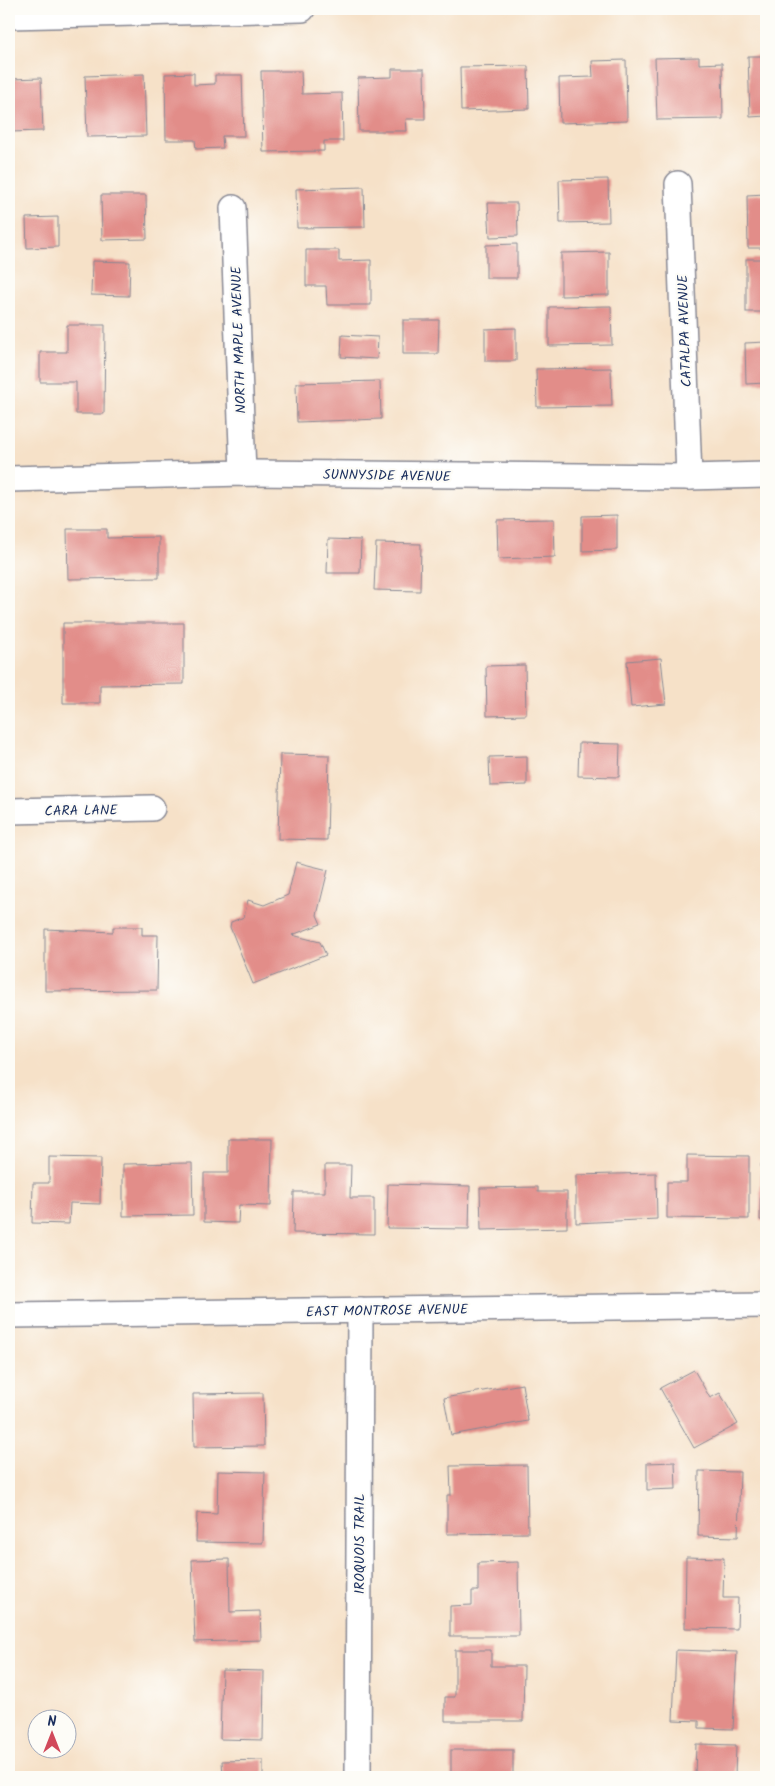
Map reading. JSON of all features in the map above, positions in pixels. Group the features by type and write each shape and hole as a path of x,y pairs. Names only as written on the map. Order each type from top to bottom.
{"street":[{"path":"9,16 302,9"},
{"name":"CATALPA AVENUE","path":"678,184 689,477"},
{"name":"NORTH MAPLE AVENUE","path":"233,208 243,473"},
{"name":"SUNNYSIDE AVENUE","path":"9,479 243,473 689,477 766,475"},
{"name":"CARA LANE","path":"9,811 152,808"},
{"name":"EAST MONTROSE AVENUE","path":"9,1315 766,1305"},
{"name":"IROQUOIS TRAIL","path":"358,1777 360,1310"}],"building":[{"path":"748,56 766,56 766,116 750,117"},
{"path":"699,57 699,64 722,63 723,119 657,120 655,58"},
{"path":"626,60 627,121 560,123 559,78 593,77 592,61"},
{"path":"528,66 529,109 461,111 460,67"},
{"path":"392,69 424,69 425,119 406,119 407,131 359,131 358,78 392,77"},
{"path":"261,71 301,71 302,94 342,93 343,141 324,141 324,151 263,152"},
{"path":"194,73 194,85 215,84 215,75 242,75 244,136 222,136 223,148 196,149 195,140 166,140 165,74"},
{"path":"144,74 146,136 87,137 85,76"},
{"path":"41,78 43,131 9,132 10,79"},
{"path":"608,179 609,222 560,223 559,180"},
{"path":"364,187 365,227 297,228 296,189"},
{"path":"766,194 766,248 748,248 747,195"},
{"path":"101,195 146,195 147,239 102,240"},
{"path":"488,203 517,203 518,236 490,237"},
{"path":"58,217 58,247 27,248 26,218"},
{"path":"517,244 517,278 486,278 486,245"},
{"path":"306,250 339,250 339,261 371,260 371,305 327,305 326,286 306,286"},
{"path":"609,252 609,295 561,296 561,253"},
{"path":"746,259 766,259 766,312 746,312"},
{"path":"92,261 130,262 129,296 91,295"},
{"path":"611,306 612,345 549,346 549,307"},
{"path":"403,320 439,320 438,354 403,354"},
{"path":"67,325 105,325 104,414 76,414 76,382 40,382 40,352 67,352"},
{"path":"516,328 516,361 485,361 485,329"},
{"path":"342,335 378,337 377,359 341,357"},
{"path":"766,342 766,383 746,384 745,343"},
{"path":"611,368 612,406 537,407 536,369"},
{"path":"380,381 381,419 297,422 296,383"},
{"path":"617,515 617,550 582,551 582,516"},
{"path":"554,519 555,557 498,559 497,520"},
{"path":"67,529 107,529 107,538 159,537 159,578 68,579"},
{"path":"328,539 361,540 360,573 327,573"},
{"path":"376,543 421,544 420,591 374,590"},
{"path":"63,623 184,623 184,684 100,685 100,703 63,703"},
{"path":"661,658 666,704 631,707 627,661"},
{"path":"525,665 526,715 487,716 486,666"},
{"path":"579,743 620,744 619,777 578,776"},
{"path":"280,754 329,755 327,840 278,839"},
{"path":"527,756 527,785 490,786 489,757"},
{"path":"296,862 328,870 317,915 321,924 292,935 320,942 326,955 253,984 230,927 231,922 244,917 248,900 264,905 288,895"},
{"path":"113,927 142,927 142,935 158,935 157,990 45,991 45,929 113,932"},
{"path":"228,1139 272,1139 271,1206 239,1205 238,1223 204,1222 204,1173 228,1173"},
{"path":"687,1155 749,1156 749,1219 667,1218 667,1182 687,1182"},
{"path":"49,1157 101,1158 100,1204 70,1203 69,1224 32,1223 33,1183 49,1183"},
{"path":"192,1163 193,1215 123,1216 123,1164"},
{"path":"761,1164 766,1165 766,1220 760,1220"},
{"path":"325,1165 351,1165 350,1198 374,1198 374,1234 293,1233 294,1192 325,1192"},
{"path":"656,1173 657,1219 576,1223 576,1175"},
{"path":"388,1184 470,1186 469,1229 387,1228"},
{"path":"538,1187 538,1192 567,1192 567,1228 481,1230 480,1188"},
{"path":"694,1370 710,1398 720,1393 738,1424 694,1448 660,1388"},
{"path":"522,1384 528,1421 451,1435 444,1398"},
{"path":"263,1393 264,1446 194,1447 193,1394"},
{"path":"675,1462 676,1489 647,1490 647,1463"},
{"path":"527,1465 528,1533 447,1534 447,1495 451,1495 450,1466"},
{"path":"218,1471 265,1472 263,1543 196,1542 197,1513 217,1514"},
{"path":"699,1471 740,1472 738,1537 698,1536"},
{"path":"686,1557 724,1558 723,1598 738,1598 737,1629 685,1628"},
{"path":"229,1559 230,1612 260,1611 261,1640 195,1642 192,1560"},
{"path":"518,1562 519,1636 450,1636 450,1606 472,1605 472,1591 478,1591 478,1563"},
{"path":"455,1650 491,1650 491,1666 524,1666 523,1721 445,1721 445,1697 455,1697"},
{"path":"676,1650 737,1652 733,1729 699,1728 699,1721 673,1720"},
{"path":"222,1670 264,1671 263,1740 220,1739"},
{"path":"696,1744 736,1745 735,1777 695,1777"},
{"path":"451,1750 513,1750 513,1777 451,1777"},
{"path":"263,1760 263,1777 223,1777 222,1761"}]}
